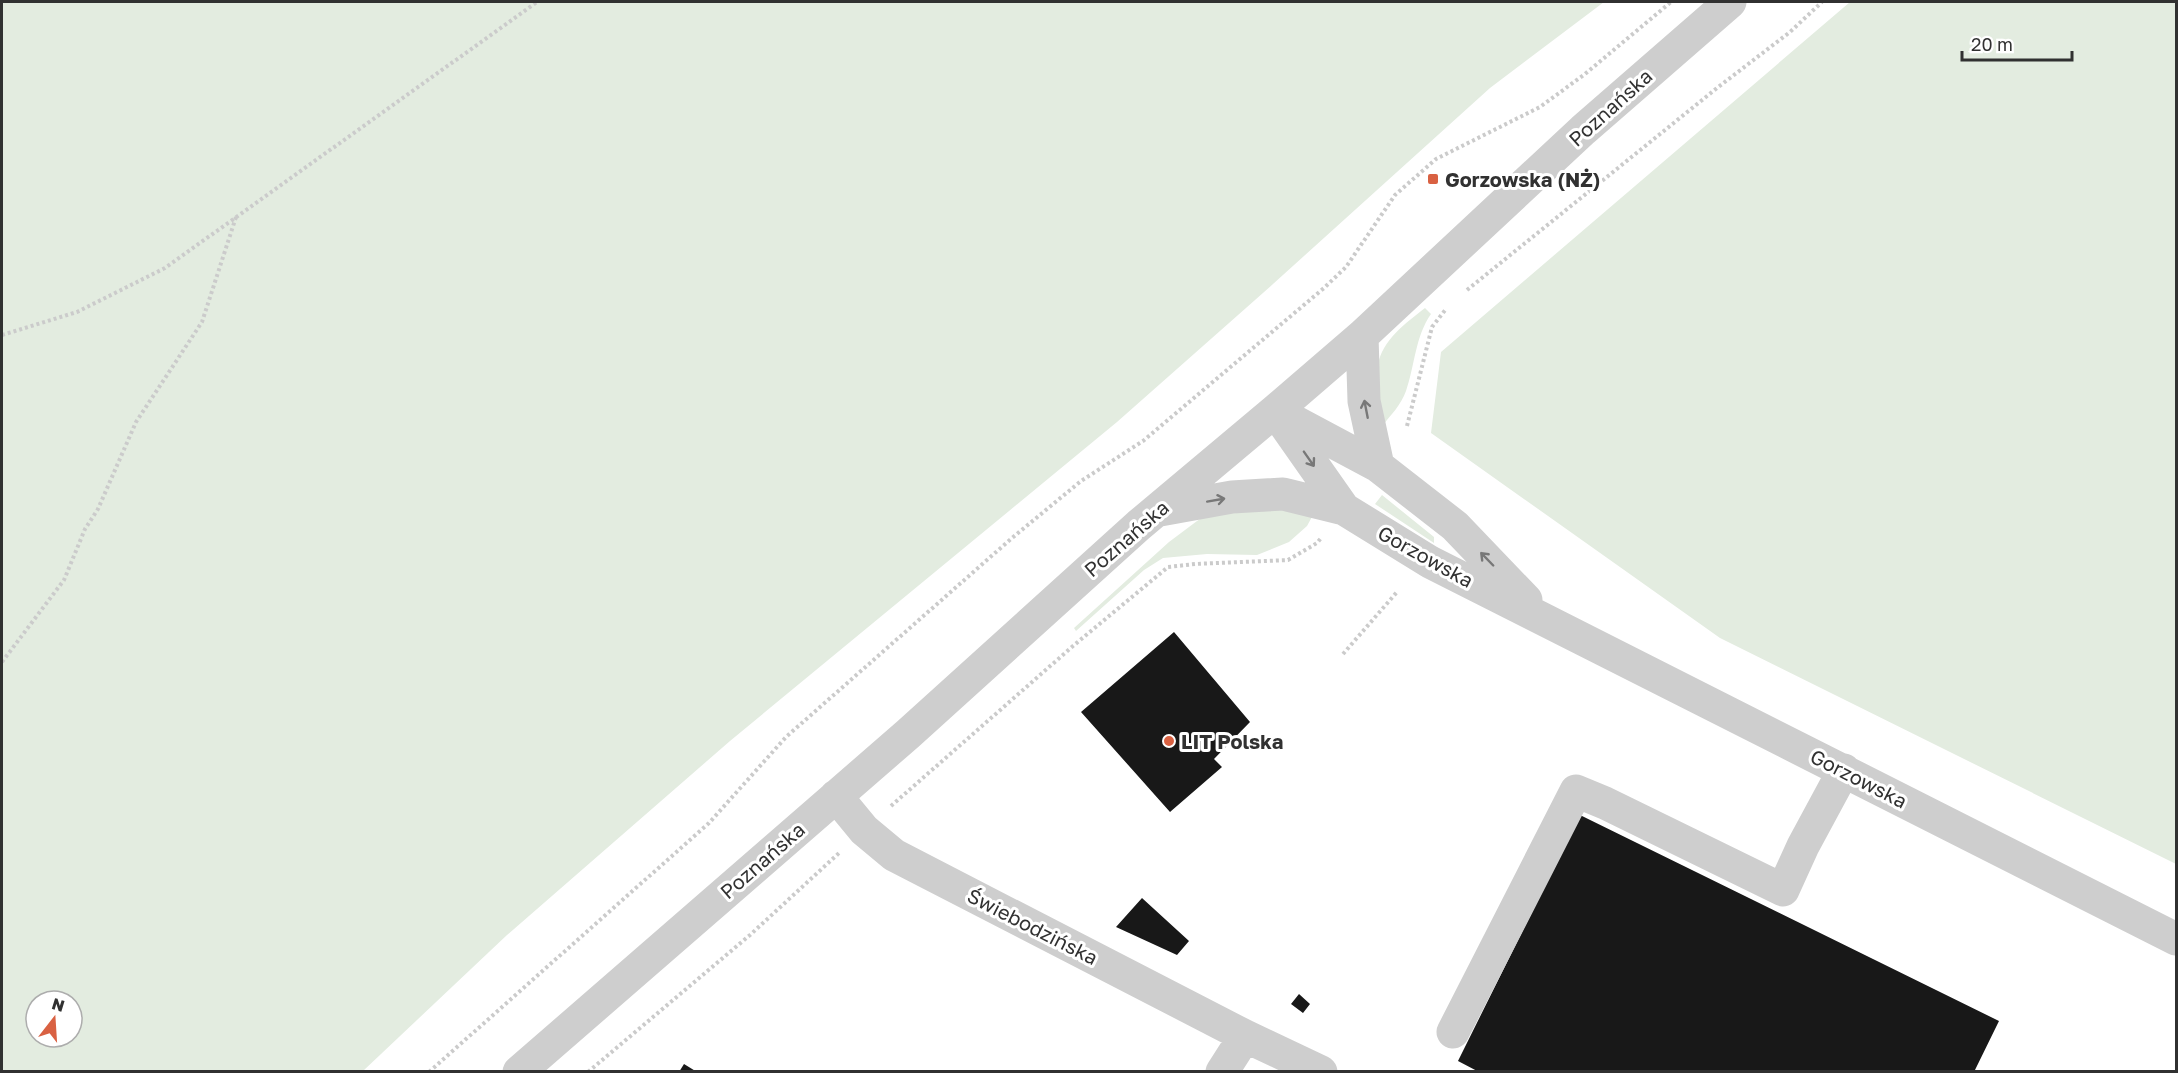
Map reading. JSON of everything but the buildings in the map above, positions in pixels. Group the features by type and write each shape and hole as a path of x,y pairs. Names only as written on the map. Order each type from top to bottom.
{"street":[{"name":"Poznańska","path":"519,1071 908,734 1139,525 1362,336 1583,130 1730,2"},
{"path":"1362,336 1364,401 1378,466"},
{"name":"Gorzowska","path":"1275,411 1378,466 1455,526 1542,617"},
{"name":"Gorzowska","path":"1275,411 1344,509"},
{"name":"Gorzowska","path":"1158,510 1232,497 1283,494 1344,509 1430,562 2176,939"},
{"path":"1453,1032 1576,791 1616,808 1783,890 1803,846 1844,770"},
{"name":"Świebodzińska","path":"836,796 864,830 894,855 1245,1036 1321,1071"},
{"path":"1222,1071 1245,1036"}],"path":[{"path":"2,335 77,312 165,268 537,2"},
{"path":"429,1071 709,823 786,737 1012,538 1081,481 1143,441 1324,288 1346,267 1395,195 1436,159 1450,150 1540,108 1585,74 1671,2"},
{"path":"1460,296 1717,88 1790,32 1822,2"},
{"path":"2,662 64,580 85,529 98,509 136,422 202,322 236,217"},
{"path":"1405,434 1432,327 1451,303"},
{"path":"1195,564 1287,560 1317,543 1324,534"},
{"path":"1343,654 1397,592"}],"shaded area":[{"path":"2,2 1604,2 1490,88 1117,422 730,741 507,935 363,1071 2,1072"},
{"path":"1850,2 2176,2 2176,864 1720,638 1431,433 1441,352"},
{"path":"1425,308 1431,314 1418,342 1406,391 1399,405 1382,426 1378,378 1380,356 1396,333"},
{"path":"1382,495 1434,537 1434,543 1375,504"},
{"path":"1248,503 1313,515 1307,526 1289,542 1257,555 1207,554 1163,558 1144,570 1076,631 1074,628 1169,542 1197,521 1212,511"}],"place":[{"name":"Gorzowska (NŻ)","path":"1433,179"},
{"name":"LIT Polska","path":"1169,741"}]}
